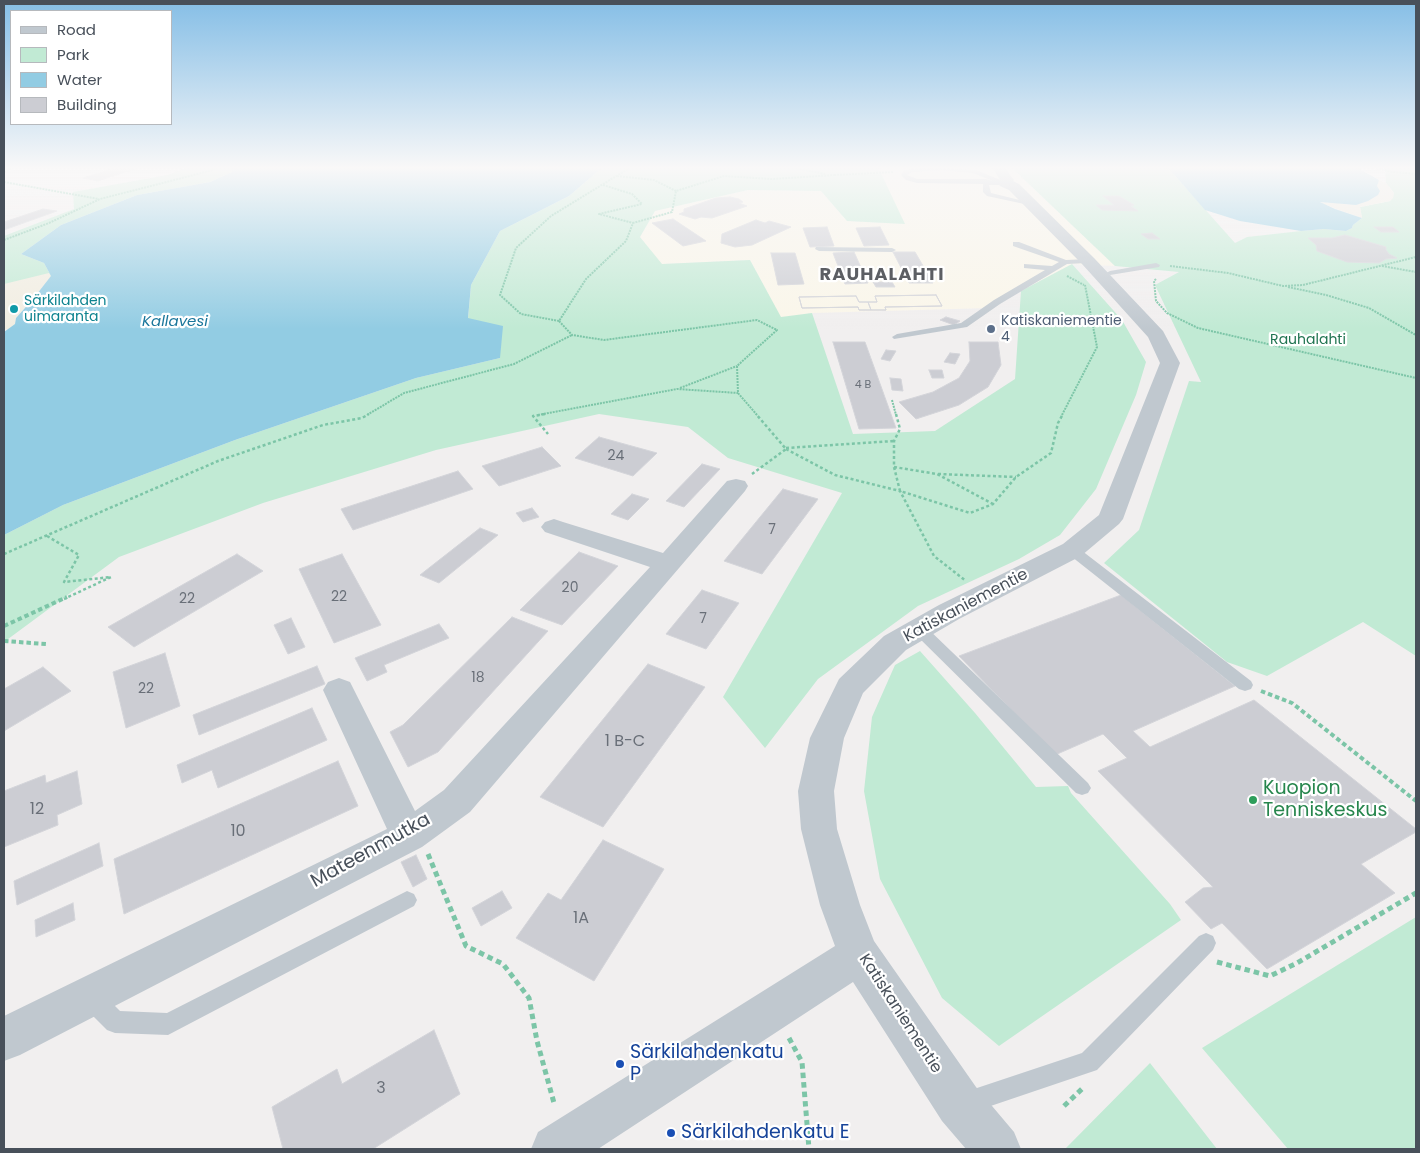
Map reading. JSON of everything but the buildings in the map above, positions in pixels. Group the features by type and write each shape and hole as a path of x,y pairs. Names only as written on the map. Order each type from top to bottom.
{"street":[{"name":"Katiskaniementie","path":"997,1149 959,1104 859,954 840,905 819,829 816,791 827,738 850,687 895,643 949,612 1072,550 1110,519 1170,363 1156,335 1088,270 1045,221"},
{"name":"Mateenmutka","path":"4,1039 417,842 457,801 736,486"},
{"path":"554,527 657,560 666,566"},
{"path":"339,690 417,842"},
{"path":"555,1149 859,954"}],"lane":[{"path":"1016,244 1088,270"},
{"path":"818,249 892,250"},
{"path":"1027,266 1088,270 1156,265"},
{"path":"897,336 964,325 1018,288 1054,269"},
{"path":"1072,550 1245,685"},
{"path":"919,629 1082,788"},
{"path":"89,997 115,1022 168,1024 408,900"},
{"path":"959,1104 1089,1062 1208,952"}],"path":[{"path":"4,240 54,221"},
{"path":"546,221 516,248 500,295 521,314 559,321 572,335"},
{"path":"625,221 633,223 641,221"},
{"path":"559,321 586,279 626,240 633,223"},
{"path":"1283,286 1303,285 1416,257"},
{"path":"1156,265 1228,274 1326,295 1369,308 1416,336"},
{"path":"1166,271 1172,266"},
{"path":"1378,266 1416,272"},
{"path":"737,366 738,393 786,448 836,475 900,491 970,513 993,504 1016,477 1051,453 1058,423 1097,347 1085,285 1088,270"},
{"path":"1160,276 1154,281 1156,301 1167,313 1198,328 1416,378"},
{"path":"4,554 218,461 323,425 362,418 404,393 514,364 572,335 604,340 757,320 777,330 737,366 677,389 533,416 548,434"},
{"path":"677,389 738,393"},
{"path":"892,400 900,429 894,441 894,467 900,491 934,556 985,595"},
{"path":"736,486 786,448 894,441"},
{"path":"894,467 938,474 1016,477"},
{"path":"938,474 993,504"},
{"path":"4,626 111,577 64,582 79,555 46,535"},
{"path":"4,641 46,644"},
{"path":"1245,685 1292,703 1416,801"},
{"path":"417,842 466,946 503,964 529,998 537,1041 554,1103"},
{"path":"1208,952 1270,976 1297,963 1416,893"},
{"path":"774,1010 802,1062 809,1149"}],"shaded area":[{"path":"649,221 847,221 904,224 903,221 1068,221 1115,266 1072,264 988,308 812,313 781,318 750,260 661,264 640,237"}],"green space":[{"path":"43,221 72,221 61,225 21,254 44,263 51,276 4,329 4,236"},
{"path":"520,221 649,221 640,237 662,264 750,260 781,317 812,313 853,434 935,431 1015,379 1021,291 1072,264 1122,320 1146,362 1136,395 1096,489 1060,535 1019,559 918,606 818,679 765,748 723,697 842,493 728,458 688,427 599,414 436,450 263,503 119,557 4,642 4,535 63,505 235,440 416,378 500,358 468,319 471,285 500,231"},
{"path":"847,221 903,221 905,224"},
{"name":"Rauhalahti","path":"1068,221 1215,221 1235,243 1247,237 1301,231 1324,229 1346,231 1358,221 1416,221 1416,656 1363,622 1267,676 1227,662 1104,563 1139,530 1189,381 1201,382 1155,285 1179,272 1115,266"},
{"path":"920,651 975,713 1036,787 1068,786 1071,793 1170,904 1181,920 999,1046 942,998 880,879 864,791 872,717 895,665"},
{"path":"1416,917 1416,1149 1288,1149 1202,1048"},
{"path":"1150,1063 1217,1149 1066,1148"}],"sand":[{"name":"Särkilahden uimaranta","path":"49,273 51,276 16,318 15,324 9,329 4,329 4,284"}],"water":[{"name":"Kallavesi","path":"72,221 520,221 500,231 471,285 468,318 503,326 500,358 416,378 235,440 63,505 4,535 4,332 15,324 16,318 51,276 44,263 21,254 61,225"},
{"path":"1240,221 1358,221 1346,231 1324,229 1301,231"}],"place":[{"name":"Särkilahden uimaranta","path":"14,309"},
{"name":"Katiskaniementie 4","path":"991,329"},
{"name":"Kuopion Tenniskeskus","path":"1253,800"},
{"name":"Särkilahdenkatu P","path":"620,1064"},
{"name":"Särkilahdenkatu E","path":"671,1133"}],"district":[{"name":"RAUHALAHTI","path":"882,275"}]}
